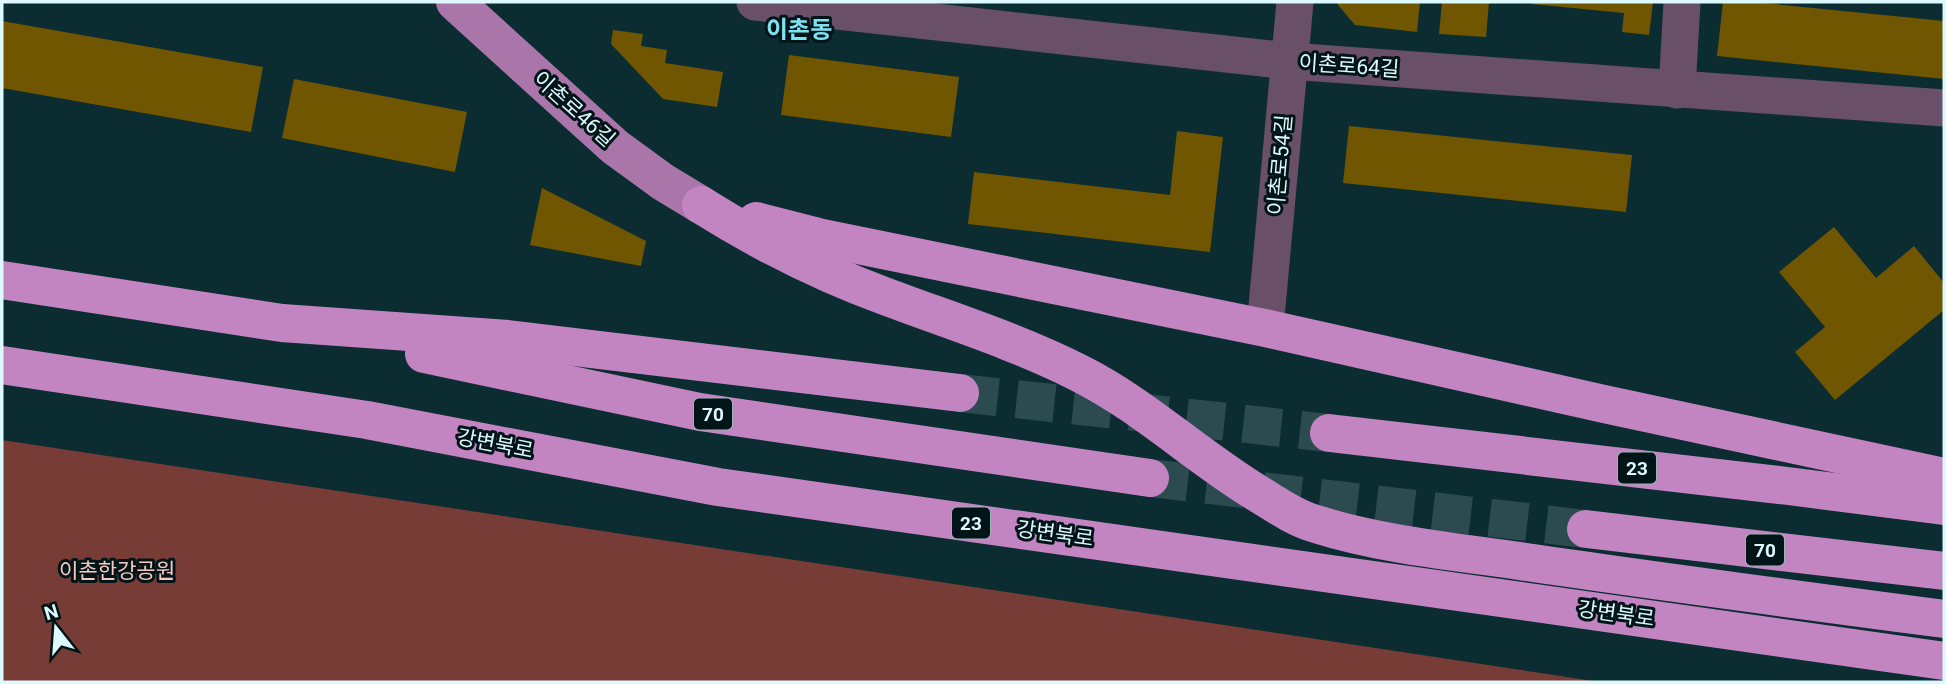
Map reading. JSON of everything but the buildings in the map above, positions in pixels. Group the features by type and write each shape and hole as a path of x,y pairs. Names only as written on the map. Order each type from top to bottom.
{"highway":[{"path":"701,205 818,237 1265,328 1944,477"},
{"path":"701,205 744,232 802,262 884,296 979,329 1081,374 1122,399 1233,479 1312,523 1368,539 1625,577 1944,618"},
{"path":"2,280 282,323 508,340 960,393"},
{"name":"70","path":"282,323 700,412 1150,478"},
{"name":"강변북로","path":"2,365 367,420 718,486 1944,661"},
{"name":"23","path":"1329,433 1944,506"},
{"name":"70","path":"1586,529 1944,571"}],"main road":[{"name":"이촌로46길","path":"455,2 615,147 663,182 701,205"}],"street":[{"name":"이촌로64길","path":"755,2 1290,61 1944,108"},
{"name":"이촌로54길","path":"1265,328 1295,2"},
{"path":"1677,90 1682,2"}],"green space":[{"name":"이촌한강공원","path":"2,440 1600,682 2,682"}],"tunnel":[{"path":"960,393 1329,433"},
{"path":"1150,478 1586,529"}],"district":[{"name":"이촌동","path":"799,30"}]}
